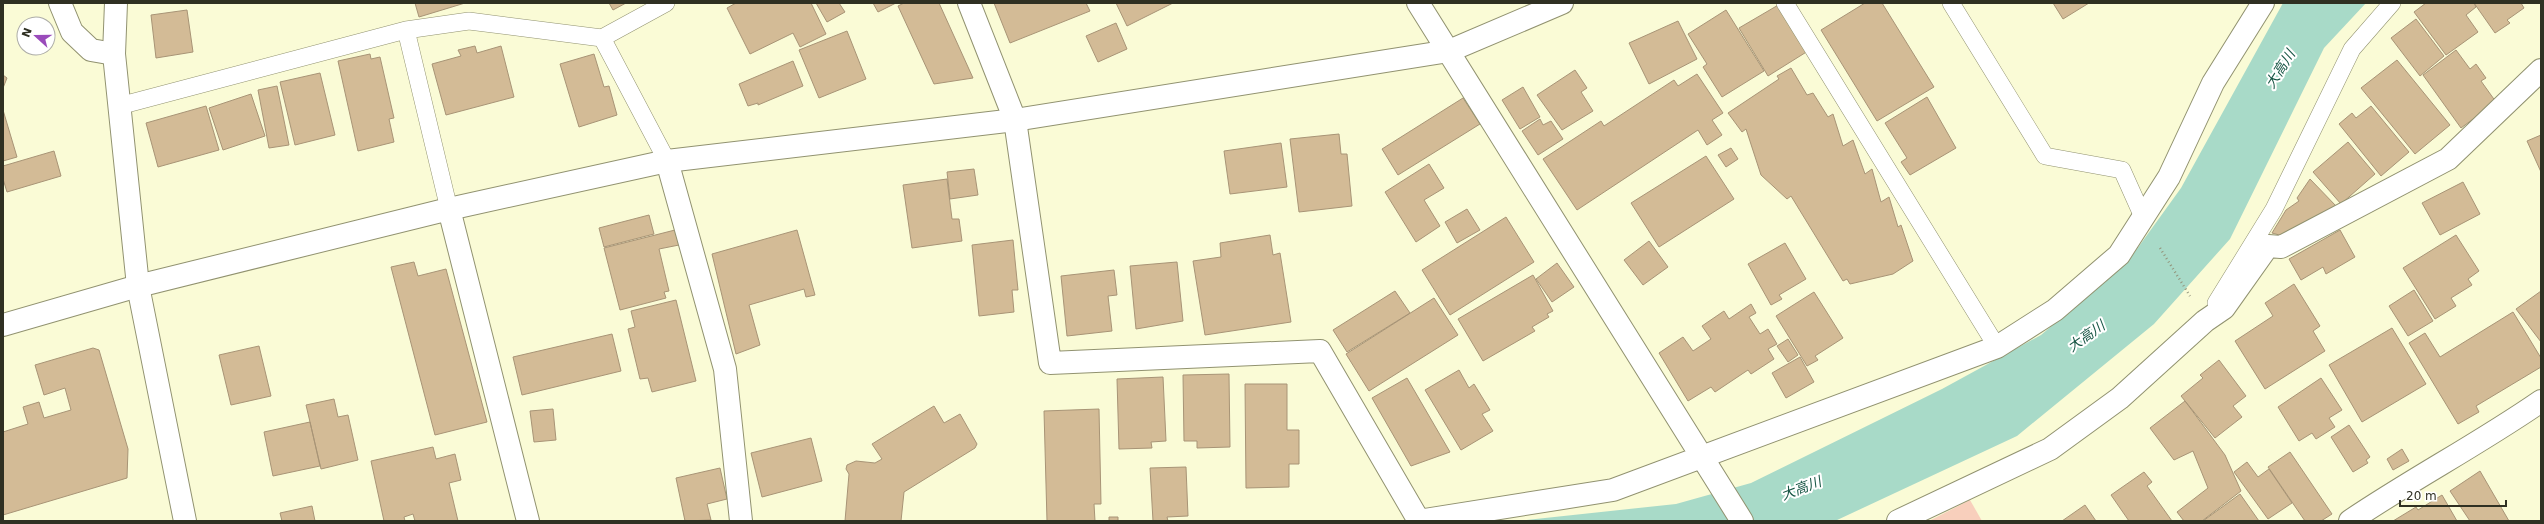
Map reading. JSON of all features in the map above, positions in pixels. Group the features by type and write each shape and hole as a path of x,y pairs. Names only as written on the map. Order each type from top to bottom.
{"street":[{"path":"60,3 72,32 90,50 114,54"},
{"path":"116,3 114,54 138,286 185,521"},
{"path":"969,3 1015,120 1050,363 1320,350 1418,521 1613,490 1997,347 2055,310 2119,255 2145,221 2169,177 2213,83 2263,3"},
{"path":"1418,3 1742,521"},
{"path":"3,325 138,286 449,209 667,161 1015,120 1449,51 1562,3"},
{"path":"1898,521 2050,449 2120,398 2205,321 2224,308 2268,246 2281,247 2448,158 2541,70"},
{"path":"667,161 725,369 741,521"},
{"path":"449,209 528,521"},
{"path":"2350,521 2391,493 2496,432 2541,401"}],"lane":[{"path":"119,106 406,30 469,21 602,38 666,3"},
{"path":"1785,3 1997,347"},
{"path":"1951,3 2045,156 2122,170 2145,221"},
{"path":"2205,321 2274,209 2352,49 2392,3"},
{"path":"406,30 449,209"},
{"path":"602,38 667,161"}],"path":[{"path":"2145,221 2205,321"}],"shaded area":[{"path":"1970,500 1982,521 1929,521"}],"water":[{"name":"大高川","path":"2283,3 2366,3 2324,48 2230,239 2154,324 2017,436 1835,521 1516,521 1676,504 1751,483 1942,389 2041,335 2129,260 2181,188"}],"building":[{"path":"415,3 465,3 419,17"},
{"path":"609,3 626,3 613,10"},
{"path":"736,3 811,3 826,34 800,47 793,33 750,54 727,8"},
{"path":"816,3 839,3 845,12 827,22"},
{"path":"873,3 896,3 878,12"},
{"path":"904,3 939,3 973,78 934,84 898,6"},
{"path":"994,3 1086,3 1090,11 1010,43"},
{"path":"1116,3 1173,3 1127,26"},
{"path":"1865,3 1882,3 1934,87 1877,121 1821,30"},
{"path":"2053,3 2089,3 2063,19"},
{"path":"2426,3 2474,3 2476,7 2466,15 2478,32 2446,55 2414,12"},
{"path":"2474,3 2521,3 2524,8 2507,20 2510,23 2495,33"},
{"path":"1780,4 1808,51 1768,76 1739,28"},
{"path":"187,10 193,52 156,58 151,15"},
{"path":"1726,10 1764,71 1722,97 1703,67 1707,64 1688,34"},
{"path":"2416,19 2444,56 2420,76 2391,38"},
{"path":"1678,21 1697,59 1649,84 1629,43"},
{"path":"1116,23 1127,49 1098,62 1086,36"},
{"path":"847,31 866,79 819,98 799,50"},
{"path":"475,46 477,53 501,46 514,97 446,115 432,64 461,56 458,50"},
{"path":"2456,50 2470,69 2476,64 2486,78 2481,81 2496,102 2461,128 2423,75"},
{"path":"370,54 371,59 380,57 394,118 389,119 394,142 358,151 338,61"},
{"path":"594,54 604,87 609,86 617,115 579,127 560,64"},
{"path":"2397,60 2450,125 2415,154 2361,88"},
{"path":"793,61 803,86 758,105 758,103 748,106 739,84"},
{"path":"1791,68 1807,95 1813,93 1828,117 1833,114 1843,146 1853,140 1865,174 1872,169 1881,202 1889,197 1898,227 1901,225 1913,261 1893,274 1850,284 1847,279 1843,281 1791,196 1787,199 1761,175 1746,129 1742,132 1728,113 1779,79 1777,76"},
{"path":"1575,70 1587,88 1581,92 1593,111 1562,130 1537,95"},
{"path":"320,73 335,135 295,145 280,82"},
{"path":"1697,74 1723,113 1712,120 1722,135 1707,145 1698,130 1577,210 1543,159 1601,121 1604,126 1674,80 1678,86"},
{"path":"3,75 7,78 3,88"},
{"path":"277,86 289,145 269,148 258,90"},
{"path":"1523,87 1540,117 1520,129 1502,100"},
{"path":"251,94 265,136 223,150 209,108"},
{"path":"1927,97 1956,148 1910,175 1901,162 1907,158 1885,123"},
{"path":"1463,98 1480,124 1398,175 1382,149"},
{"path":"206,106 219,150 158,167 146,123"},
{"path":"2371,106 2409,152 2381,176 2339,124 2352,113 2356,118"},
{"path":"3,110 17,157 3,161"},
{"path":"1540,119 1543,125 1551,121 1563,139 1538,155 1522,131"},
{"path":"1339,134 1341,154 1347,154 1352,206 1299,212 1290,139"},
{"path":"2541,135 2541,172 2527,141"},
{"path":"2348,142 2375,174 2341,204 2313,172"},
{"path":"1281,143 1287,187 1230,194 1224,151"},
{"path":"1731,148 1738,159 1726,167 1718,155"},
{"path":"54,151 61,176 7,192 3,179 3,166"},
{"path":"1706,156 1734,199 1659,247 1631,203"},
{"path":"1429,164 1444,188 1424,200 1440,226 1416,242 1385,192"},
{"path":"974,169 978,195 950,199 947,172"},
{"path":"947,179 952,219 959,219 962,241 912,248 903,185"},
{"path":"2310,179 2337,207 2283,236 2272,233 2286,210 2299,201 2297,198"},
{"path":"2463,182 2480,214 2440,235 2422,203"},
{"path":"1467,209 1480,230 1457,243 1445,222"},
{"path":"649,215 654,234 604,247 599,228"},
{"path":"1506,217 1534,262 1450,315 1422,270"},
{"path":"675,230 679,245 659,249 669,291 664,292 666,298 620,310 604,248"},
{"path":"797,230 815,295 806,297 804,289 749,305 760,345 736,354 712,254"},
{"path":"2340,230 2355,257 2326,274 2323,267 2301,280 2289,259"},
{"path":"1270,235 1273,255 1280,253 1291,322 1205,335 1193,261 1221,257 1220,243"},
{"path":"2456,235 2479,271 2468,279 2472,285 2451,298 2456,306 2435,319 2403,268"},
{"path":"1013,240 1018,290 1012,290 1014,312 979,316 972,245"},
{"path":"1649,241 1668,267 1643,285 1624,260"},
{"path":"1785,243 1806,279 1779,295 1782,299 1771,305 1748,264"},
{"path":"414,262 418,276 446,269 487,422 435,435 391,267"},
{"path":"1177,262 1183,321 1136,329 1130,266"},
{"path":"1557,263 1574,287 1552,302 1536,279"},
{"path":"1114,270 1117,295 1108,296 1112,331 1067,336 1061,276"},
{"path":"1533,275 1553,311 1547,314 1549,317 1532,327 1535,331 1483,361 1458,319"},
{"path":"2294,284 2320,326 2313,331 2325,351 2265,389 2235,341 2273,316 2265,303"},
{"path":"2414,290 2433,321 2408,336 2389,306"},
{"path":"1395,291 1410,313 1347,352 1333,330"},
{"path":"2541,291 2541,342 2516,309"},
{"path":"1814,292 1843,338 1815,356 1818,360 1807,366 1776,316"},
{"path":"1434,298 1458,335 1369,391 1346,354"},
{"path":"676,300 696,381 652,392 648,378 640,379 628,329 635,327 631,311"},
{"path":"1751,304 1756,313 1749,317 1760,334 1768,329 1777,344 1768,349 1774,359 1751,374 1748,370 1715,392 1711,387 1688,401 1659,353 1683,337 1693,351 1711,339 1702,326 1724,311 1729,319"},
{"path":"2513,312 2541,358 2541,367 2476,406 2479,412 2458,424 2409,343 2425,333 2440,357"},
{"path":"2392,328 2426,384 2362,422 2329,365"},
{"path":"612,334 621,371 522,395 513,357"},
{"path":"1788,339 1798,355 1788,362 1777,346"},
{"path":"259,346 271,396 231,405 219,355"},
{"path":"93,348 99,350 128,449 127,478 3,515 3,432 28,424 23,407 39,402 44,418 71,410 65,388 44,395 35,365"},
{"path":"1800,357 1814,382 1786,398 1772,373"},
{"path":"2219,360 2246,396 2233,406 2242,417 2215,438 2181,396 2203,378 2200,375"},
{"path":"1459,370 1469,388 1474,384 1490,410 1482,414 1493,431 1461,450 1425,390"},
{"path":"1229,374 1230,447 1197,448 1197,441 1184,441 1183,375"},
{"path":"1163,377 1166,441 1151,442 1152,448 1119,449 1117,379"},
{"path":"1407,378 1450,452 1411,466 1372,398"},
{"path":"2321,378 2342,410 2329,418 2335,427 2316,439 2312,433 2299,441 2278,407"},
{"path":"1245,384 1287,384 1287,430 1299,430 1299,464 1289,464 1289,487 1246,488"},
{"path":"334,399 338,417 348,415 358,460 321,469 306,405"},
{"path":"2185,401 2225,455 2241,491 2202,521 2184,521 2177,512 2208,488 2193,451 2174,460 2150,428"},
{"path":"934,406 944,423 960,414 977,444 975,448 904,492 901,521 845,521 849,474 846,469 847,465 856,461 875,463 882,459 872,444"},
{"path":"553,409 556,440 534,442 530,411"},
{"path":"1099,409 1101,504 1094,504 1095,521 1047,521 1044,411"},
{"path":"310,422 320,466 273,476 264,432"},
{"path":"2349,425 2370,457 2366,460 2368,463 2353,472 2331,437"},
{"path":"811,438 822,481 762,497 751,453"},
{"path":"433,447 436,459 455,454 461,480 449,483 458,521 415,521 413,514 404,517 405,521 384,521 371,461"},
{"path":"2402,449 2409,461 2393,470 2387,459"},
{"path":"2290,452 2332,514 2321,521 2305,521 2268,467"},
{"path":"2247,462 2258,477 2269,469 2292,503 2268,519 2234,472"},
{"path":"1186,467 1188,516 1167,517 1168,521 1153,521 1150,468"},
{"path":"720,468 727,499 707,504 711,520 685,521 676,478"},
{"path":"2480,471 2509,521 2470,521 2450,491"},
{"path":"2144,472 2152,482 2147,486 2172,521 2129,521 2111,495"},
{"path":"2240,494 2259,521 2203,521"},
{"path":"2442,495 2457,521 2393,521 2416,507 2418,510"},
{"path":"2085,505 2096,521 2062,521"},
{"path":"312,506 315,521 282,521 280,513"},
{"path":"1109,517 1118,517 1118,521 1109,521"}]}
